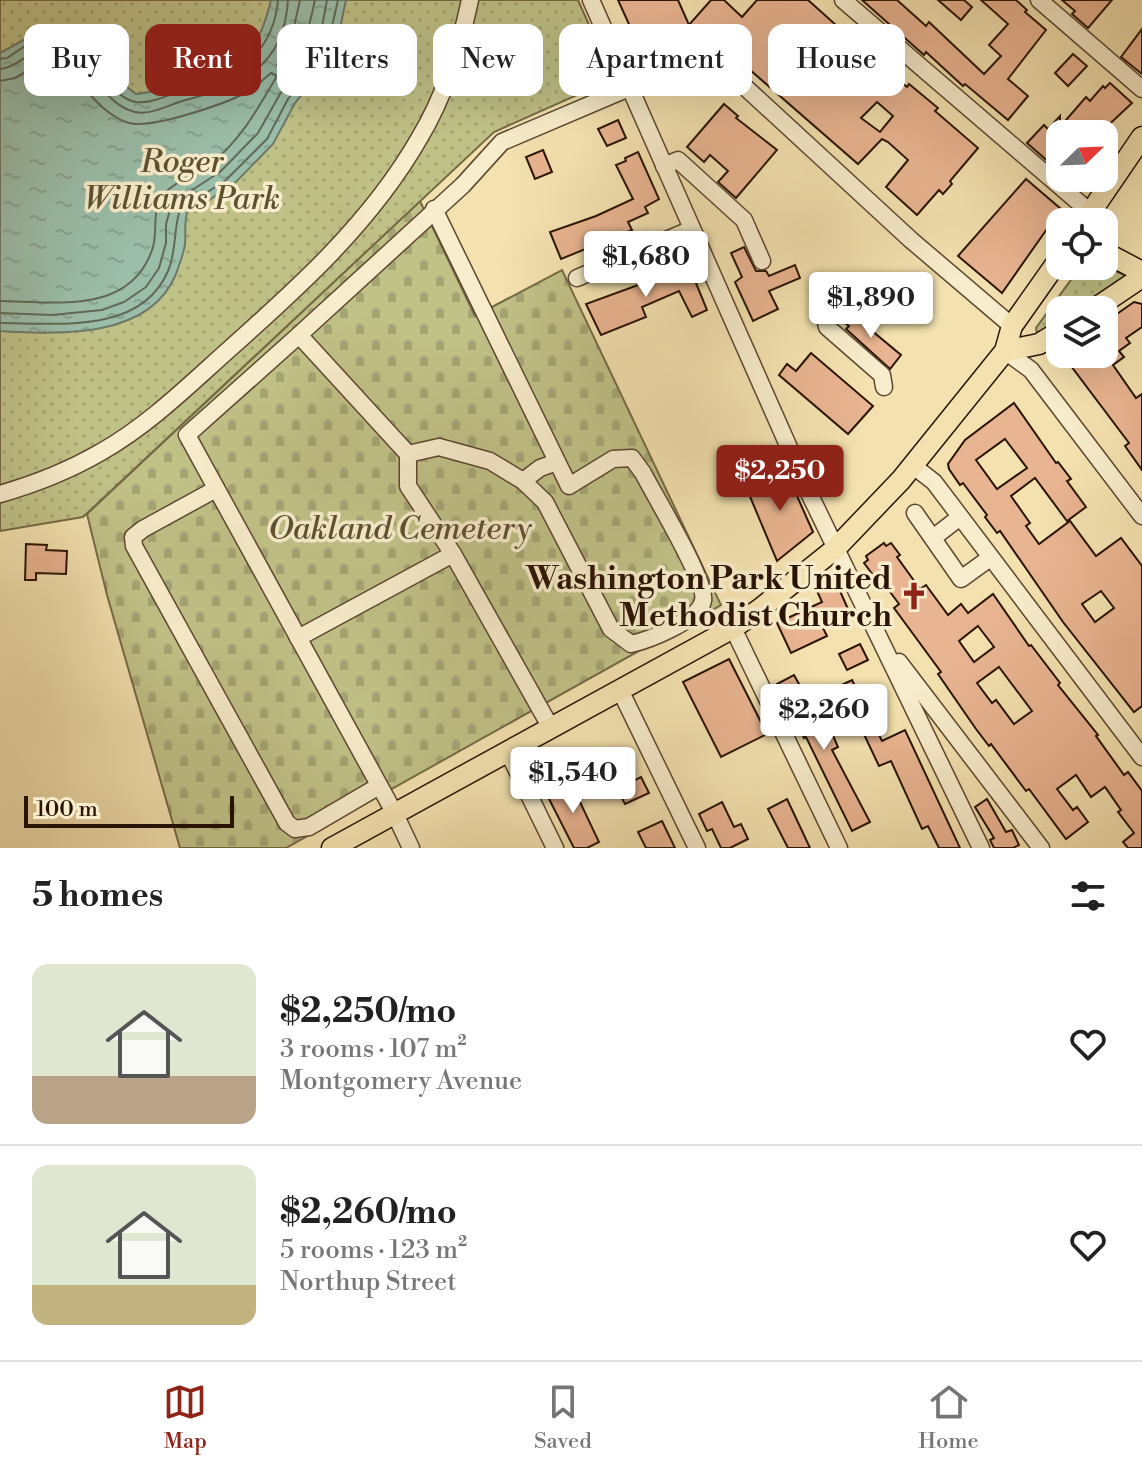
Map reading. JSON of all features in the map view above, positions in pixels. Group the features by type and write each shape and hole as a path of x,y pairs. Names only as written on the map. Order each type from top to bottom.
{"main road":[{"path":"1093,208 1142,137"},
{"path":"1112,296 1142,274 1118,260"},
{"path":"332,848 733,628 835,549 901,480 1005,351 1012,326 1046,278"},
{"path":"1005,351 1046,340"}],"street":[{"path":"0,494 69,469 129,434 222,356 332,252 391,183 428,123 461,41 470,0"},
{"path":"591,0 601,24"},
{"path":"843,0 1077,208"},
{"path":"1039,0 1142,89"},
{"path":"752,93 911,240 1012,326"},
{"path":"411,848 187,435 463,185 502,142 610,96"},
{"path":"633,96 835,549 981,848"},
{"path":"664,166 678,160 744,220 762,261"},
{"path":"434,209 569,486"},
{"path":"577,278 692,229"},
{"path":"884,387 882,375 827,327 824,314 834,301 842,298 866,296 879,301 889,300"},
{"path":"299,335 408,454 408,486 453,554 551,728"},
{"path":"1005,351 1031,370 1142,516"},
{"path":"408,454 439,447 490,461 523,481 545,502 611,629 631,644 650,640 696,613 704,600 701,580 632,458 613,459 569,486 561,496 545,502"},
{"path":"523,481 540,468 557,462"},
{"path":"912,465 934,482 1142,757"},
{"path":"216,489 143,529 133,537 134,546 287,823 295,829 309,827 379,786"},
{"path":"915,513 961,579 990,558"},
{"path":"933,538 960,517"},
{"path":"298,638 453,554"},
{"path":"733,628 839,848"},
{"path":"876,633 1041,848"},
{"path":"620,690 697,848"},
{"path":"508,752 555,848"}],"green space":[{"name":"Roger Williams Park","path":"0,0 578,0 589,24 559,24 559,96 575,96 494,132 83,517 0,531"},
{"name":"Oakland Cemetery","path":"420,201 475,316 562,270 721,605 286,848 180,848 107,595 87,514"},
{"path":"1118,272 1130,277 1101,296 1059,296 1071,280 1118,280"},
{"path":"1046,314 1046,332 1037,333 1036,328"}],"water":[{"path":"271,0 346,0 341,24 277,24 277,96 301,96 273,144 232,186 187,213 183,255 163,296 145,311 124,322 100,328 48,333 0,331 0,53 24,40 24,96 129,96 129,88 136,94 145,93 145,96 261,96 261,30"}],"building":[{"path":"618,0 678,0 689,24 629,24"},
{"path":"711,0 724,0 742,17 757,0 808,0 835,24 768,24 768,86 752,72 752,24 690,24"},
{"path":"862,0 897,0 926,26 929,22 984,74 1001,56 989,45 1008,24 981,0 1016,0 1046,30 1008,79 1028,96 1008,120 905,38 905,24 889,24"},
{"path":"938,0 964,0 972,7 961,20"},
{"path":"1062,0 1112,0 1088,28"},
{"path":"1142,29 1142,74 1121,57"},
{"path":"1073,54 1087,66 1068,86 1055,73"},
{"path":"1110,83 1132,103 1114,120 1066,120 1086,97 1090,101 1103,86 1105,88"},
{"path":"909,84 978,148 943,194 939,190 917,215 886,187 908,160 888,142 882,139 858,164 780,96 905,96 905,85","holes":["877,102 893,116 880,132 861,118"]},
{"path":"724,104 738,116 736,118 777,150 736,198 718,182 728,171 710,155 704,162 687,147"},
{"path":"618,120 626,138 607,146 598,129"},
{"path":"1044,125 1046,127 1046,160 1027,143"},
{"path":"543,150 552,172 535,179 526,157"},
{"path":"638,152 659,199 645,207 648,213 628,222 632,230 561,259 550,232 633,199 616,165"},
{"path":"1026,179 1060,208 1046,208 1046,230 1002,293 958,256"},
{"path":"744,247 756,271 766,271 769,276 795,265 800,278 769,291 778,309 753,321 735,282 742,277 731,253"},
{"path":"687,261 707,310 692,317 679,291 642,307 646,317 601,335 586,304 641,284"},
{"path":"1134,302 1142,304 1142,327 1126,338 1130,343 1119,351 1124,357 1118,361 1118,313"},
{"path":"848,311 901,355 890,369 846,329 849,326 840,319"},
{"path":"811,353 873,406 848,434 779,375 787,364 796,371"},
{"path":"1073,368 1115,368 1136,398 1142,394 1142,470 1125,446 1129,443"},
{"path":"1014,403 1071,479 1067,481 1086,507 1067,521 1035,478 1011,496 1030,523 1026,526 1039,544 1070,521 1096,556 1121,538 1142,566 1142,706 1134,712 1063,622 1000,531 997,533 963,483 960,485 949,469 948,464 965,440","holes":["1005,439 1027,468 997,489 976,460","1101,591 1114,608 1095,622 1082,604"]},
{"path":"785,469 813,532 777,561 746,487"},
{"path":"884,543 886,546 891,543 920,589 926,585 948,615 961,604 968,613 993,594 1124,775 1128,772 1142,791 1142,848 1128,848 1123,842 1134,833 1105,787 1091,797 1076,775 1057,789 1073,810 1077,807 1088,822 1066,839 1029,789 1026,791 976,729 938,674 941,672 894,608 899,604 876,573 873,575 864,563 868,560 866,556","holes":["978,626 994,647 974,662 959,641","999,667 1032,711 1014,724 996,700 992,703 977,683"]},
{"path":"26,544 47,545 46,550 67,551 66,574 36,573 36,580 25,580"},
{"path":"836,582 848,609 820,622 827,636 791,653 777,623 822,602 817,591"},
{"path":"860,644 868,660 847,670 839,654"},
{"path":"729,659 767,734 721,757 683,682"},
{"path":"794,675 826,733 831,731 838,747 832,750 870,822 852,831 804,738 789,701 786,703 777,684"},
{"path":"852,680 882,741 905,730 960,848 939,848 928,826 922,829 891,761 879,766 861,728 856,731 835,688"},
{"path":"641,777 649,793 625,804 617,789"},
{"path":"574,780 583,798 579,800 599,842 587,848 574,848 546,793"},
{"path":"787,799 810,848 788,848 768,809"},
{"path":"987,799 1006,832 1012,830 1019,845 994,848 990,840 994,838 975,807"},
{"path":"722,802 734,827 741,824 748,839 730,848 721,848 712,829 707,831 699,814"},
{"path":"662,821 675,848 646,848 638,832"}],"place":[{"name":"Washington Park United Methodist Church","path":"914,596"}]}
